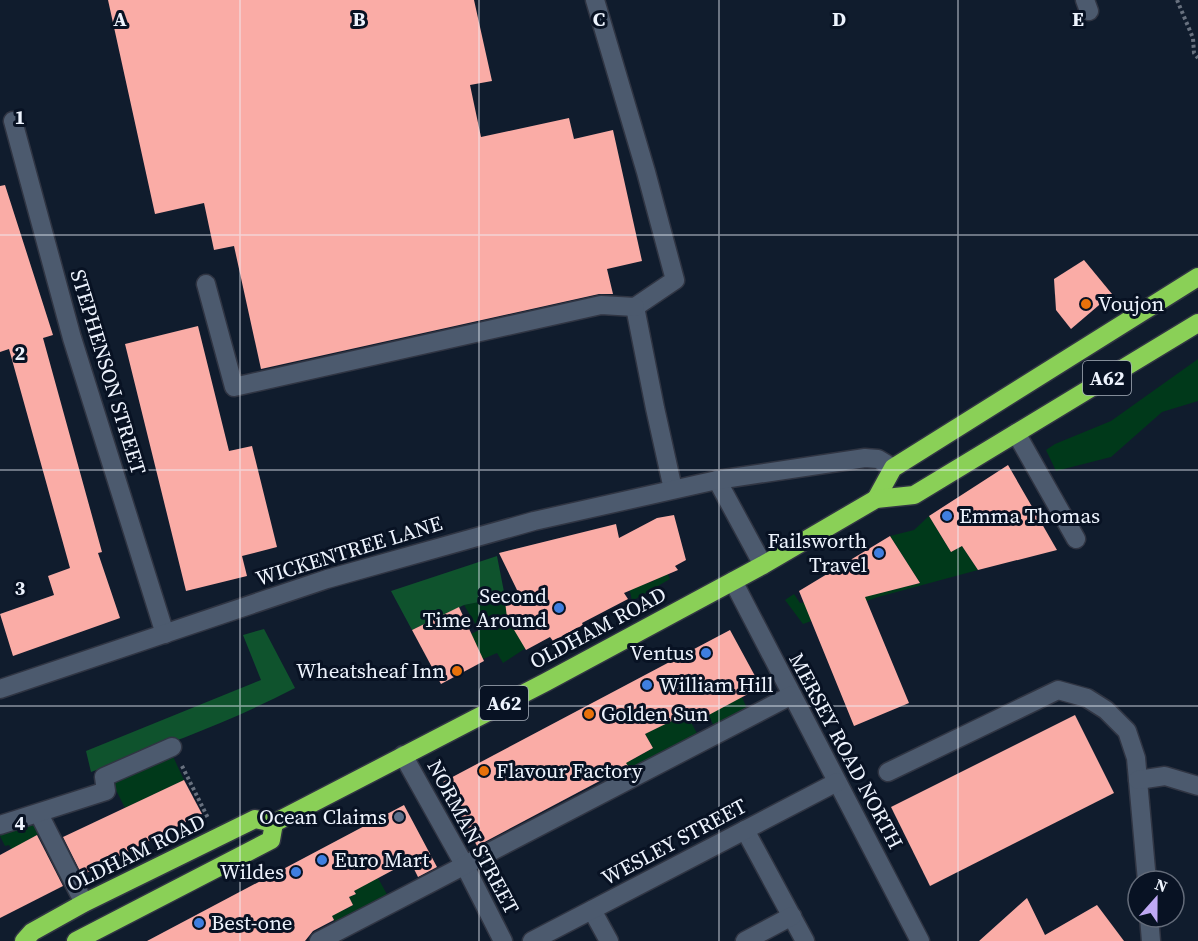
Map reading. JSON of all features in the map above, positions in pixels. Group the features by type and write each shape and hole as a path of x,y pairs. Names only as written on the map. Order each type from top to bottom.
{"highway":[{"name":"A62","path":"876,499 893,468 1198,278"},
{"name":"A62","path":"1016,433 1198,323"},
{"name":"OLDHAM ROAD","path":"24,941 32,932 84,903 255,819 274,823 538,686 763,565 876,499 914,495 1016,433"},
{"path":"76,941 271,840 274,823"}],"street":[{"path":"206,284 234,387 601,305 635,307 675,280 595,0"},
{"name":"STEPHENSON STREET","path":"13,122 72,338 165,634"},
{"path":"635,307 673,489"},
{"path":"1016,433 1076,539"},
{"name":"WICKENTREE LANE","path":"0,689 335,576 534,521 717,480 865,458 878,459 893,468"},
{"path":"717,480 763,565"},
{"name":"MERSEY ROAD NORTH","path":"733,581 920,941"},
{"path":"888,772 1058,690 1087,698 1106,710 1127,731 1136,758 1146,869"},
{"path":"319,941 792,695"},
{"path":"0,825 106,791 104,777 172,747"},
{"name":"NORMAN STREET","path":"404,755 503,941"},
{"path":"1138,780 1165,776 1198,786"},
{"name":"WESLEY STREET","path":"532,941 837,782"},
{"path":"39,814 84,903"},
{"path":"745,830 805,941"},
{"path":"592,910 609,941"},
{"path":"745,941 792,916"}],"path":[{"path":"1177,0 1193,38 1194,53 1198,58"},
{"path":"172,747 212,825"}],"green space":[{"path":"1198,359 1198,401 1162,412 1111,457 1056,471 1046,450 1055,444 1111,421"},
{"path":"929,516 951,552 962,546 978,570 878,597 803,624 785,600 794,594 800,603 896,589 920,583 890,536 914,530"},
{"path":"497,556 505,597 464,605 412,630 391,591"},
{"path":"666,570 670,579 632,601 627,577 633,575 642,585 654,581 653,577"},
{"path":"505,597 508,619 526,648 503,663 497,653 483,659 469,635 479,630 464,605"},
{"path":"264,629 295,688 220,723 91,772 86,751 261,680 243,635"},
{"path":"742,697 748,711 715,728 702,703"},
{"path":"686,713 699,737 631,773 617,747 632,760 653,748 645,734"},
{"path":"170,750 184,780 125,808 111,780"},
{"path":"28,823 34,826 39,834 26,841 18,860 9,845 5,846 0,831"},
{"path":"347,878 378,878 389,898 336,924 319,892 345,910 353,905 349,897 356,894"}],"building":[{"path":"108,0 474,0 492,81 470,85 481,137 569,118 574,139 613,130 642,261 607,269 613,294 599,294 261,369 234,246 214,250 204,203 155,214"},
{"path":"5,185 53,335 43,338 102,552 98,553 120,618 13,656 0,614 54,595 48,576 70,568 9,349 0,352 0,186"},
{"path":"1084,260 1112,294 1071,329 1056,310 1054,279"},
{"path":"198,326 229,451 252,446 277,547 242,556 247,576 186,591 125,344"},
{"path":"1008,465 1057,550 978,570 962,546 951,552 929,516"},
{"path":"674,515 686,560 675,566 678,570 624,593 628,599 553,641 550,637 526,650 507,618 505,601 512,597 511,593 517,590 499,553 616,524 619,538 657,518"},
{"path":"890,536 920,583 865,597 909,703 854,726 799,591"},
{"path":"459,607 484,661 441,684 412,630"},
{"path":"730,630 761,687 692,724 686,714 645,734 653,748 626,763 628,766 477,846 443,782"},
{"path":"1075,715 1114,793 930,886 891,807"},
{"path":"184,780 202,814 82,875 63,837"},
{"path":"404,805 437,867 418,877 410,861 354,891 356,894 349,897 353,905 332,916 334,920 313,931 305,941 147,941"},
{"path":"37,835 63,886 0,918 0,855"},
{"path":"1027,898 1045,935 1097,905 1124,941 979,941"}],"place":[{"name":"Voujon","path":"1086,304"},
{"name":"Emma Thomas","path":"947,516"},
{"name":"Failsworth Travel","path":"879,553"},
{"name":"Second Time Around","path":"559,608"},
{"name":"Ventus","path":"706,653"},
{"name":"Wheatsheaf Inn","path":"457,671"},
{"name":"William Hill","path":"647,685"},
{"name":"Golden Sun","path":"589,714"},
{"name":"Flavour Factory","path":"484,771"},
{"name":"Ocean Claims","path":"399,817"},
{"name":"Euro Mart","path":"322,860"},
{"name":"Wildes","path":"296,872"},
{"name":"Best-one","path":"199,923"}]}
